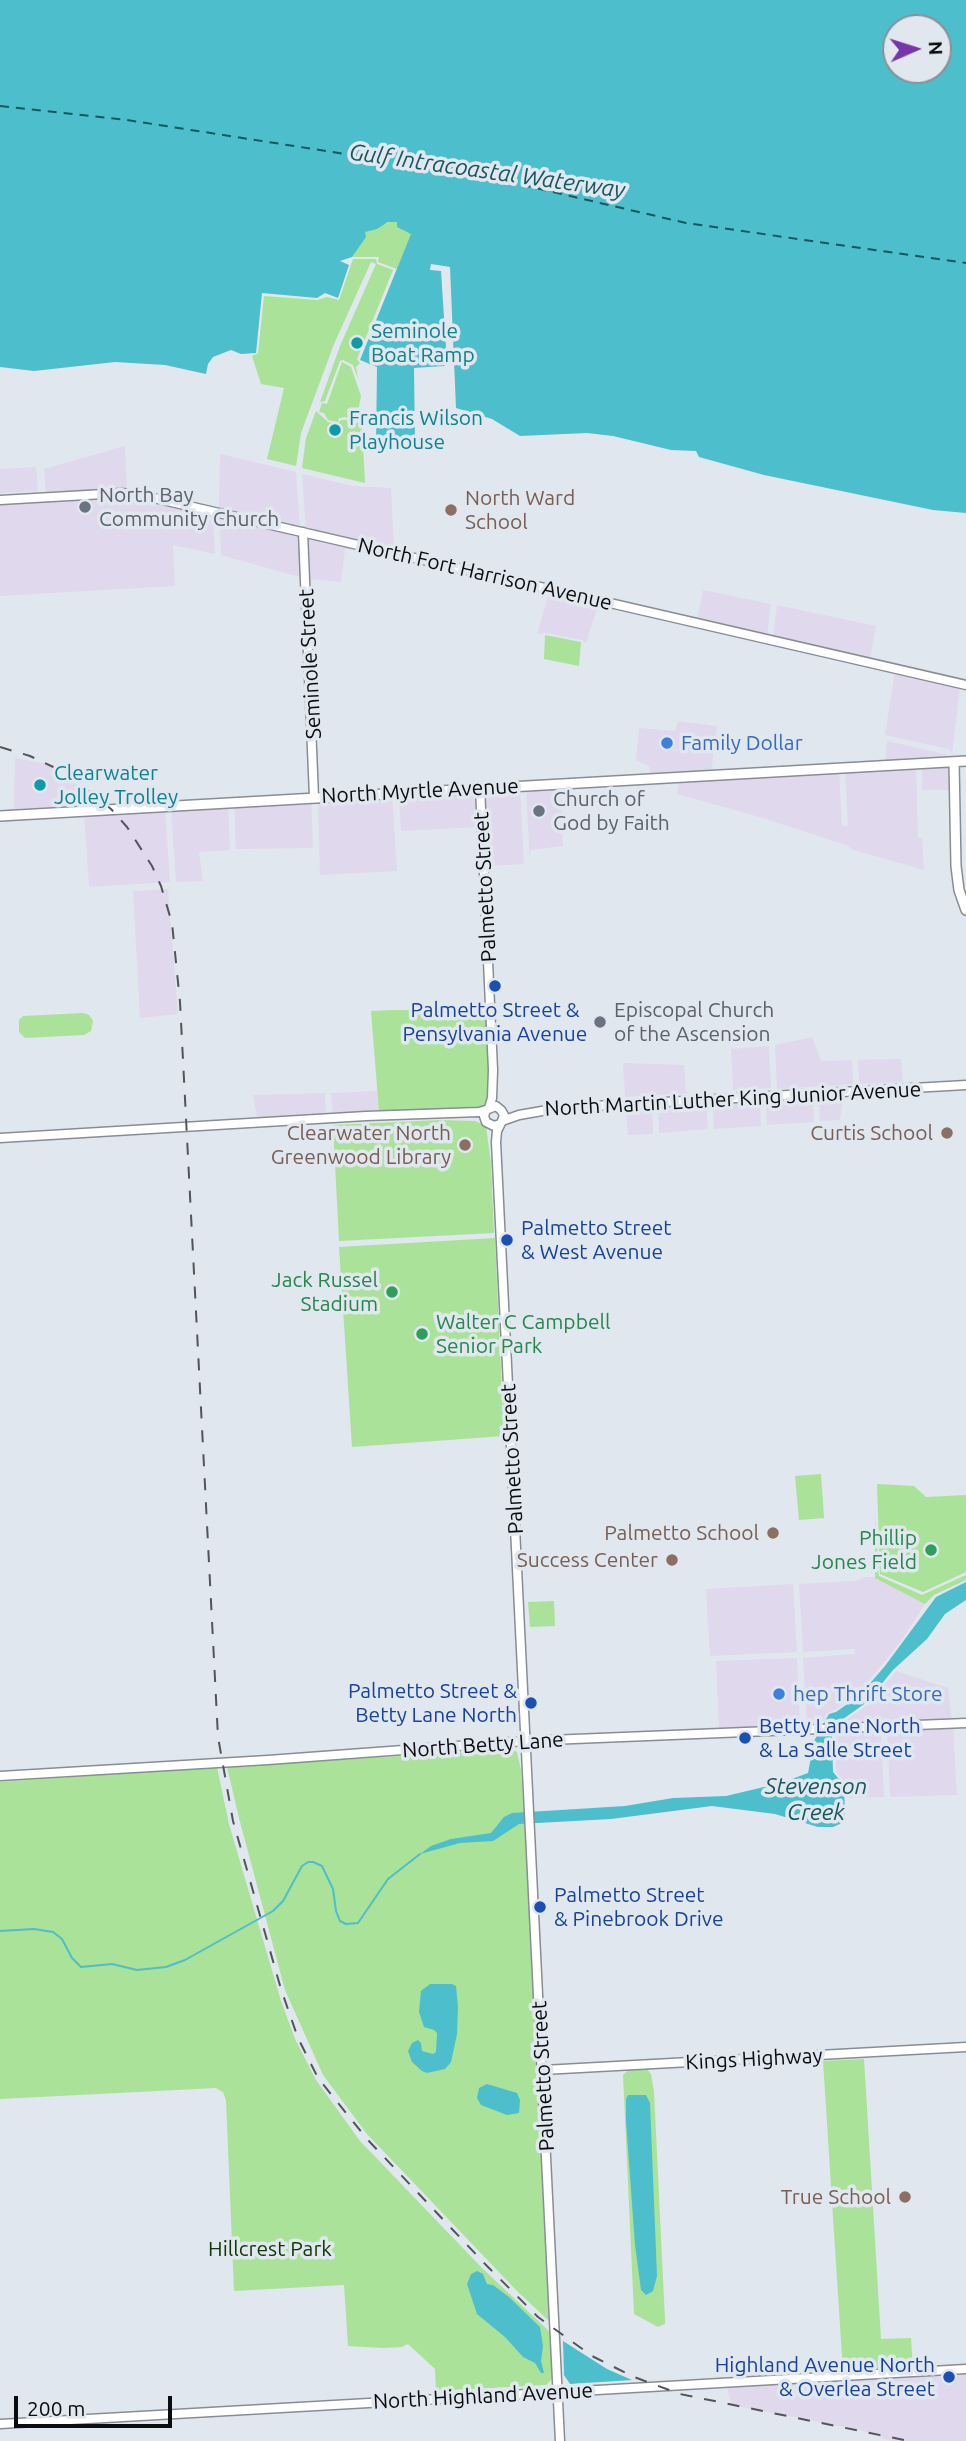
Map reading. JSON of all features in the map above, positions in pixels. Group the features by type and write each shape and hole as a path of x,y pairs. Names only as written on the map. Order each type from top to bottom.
{"main road":[{"name":"North Myrtle Avenue","path":"0,816 966,761"},
{"path":"954,762 956,866 959,890 966,910"},
{"path":"956,817 966,893"}],"street":[{"name":"North Fort Harrison Avenue","path":"0,500 131,494 966,685"},
{"name":"Seminole Street","path":"303,532 314,797"},
{"name":"Palmetto Street","path":"480,787 494,1109"},
{"name":"North Martin Luther King Junior Avenue","path":"0,1138 479,1112 494,1109 510,1111 572,1102 966,1083"},
{"name":"North Martin Luther King Junior Avenue","path":"501,1123 530,1112 559,1108 966,1083"},
{"path":"494,1109 504,1115 501,1123 494,1126 487,1123 484,1116 494,1109"},
{"name":"North Martin Luther King Junior Avenue","path":"289,1122 304,1124 456,1117 477,1118 487,1123"},
{"name":"Palmetto Street","path":"487,1123 495,1177 524,1710"},
{"name":"Palmetto Street","path":"501,1123 496,1130 496,1142 560,2441"},
{"name":"North Betty Lane","path":"0,1776 245,1762 525,1741 966,1723"},
{"name":"Kings Highway","path":"542,2070 966,2047"},
{"name":"North Highland Avenue","path":"0,2424 966,2369"}],"shaded area":[{"path":"125,446 127,491 46,495 44,469"},
{"path":"220,454 296,472 300,528 219,510"},
{"path":"36,467 38,491 0,493 0,469"},
{"path":"302,474 353,486 391,488 394,550 306,530"},
{"path":"131,496 213,514 215,554 173,545 175,586 0,596 0,503"},
{"path":"219,516 300,534 303,578 221,555"},
{"path":"306,536 391,555 345,549 341,582 309,579"},
{"path":"703,590 771,604 767,636 697,620"},
{"path":"549,593 597,609 586,643 546,633 537,634"},
{"path":"777,605 876,626 870,659 773,637"},
{"path":"895,671 960,687 952,753 948,749 885,735"},
{"path":"678,721 717,726 711,773 651,776 649,766 636,760 639,728 675,731"},
{"path":"887,741 945,754 948,759 885,763"},
{"path":"15,758 48,764 106,806 14,809"},
{"path":"951,765 952,790 922,790 922,766"},
{"path":"916,766 918,838 922,838 924,870 850,849 849,846 763,818 677,794 679,780 839,771 842,826 848,826 845,771"},
{"path":"560,786 563,846 530,850 530,864 526,787"},
{"path":"520,787 524,864 487,866 484,790"},
{"path":"477,790 479,827 401,831 399,795"},
{"path":"392,795 397,871 320,875 318,800"},
{"path":"311,800 313,848 236,849 234,805"},
{"path":"228,805 230,850 199,852 203,881 176,882 171,809"},
{"path":"165,809 170,882 89,887 84,813"},
{"path":"168,889 178,1014 140,1018 133,891"},
{"path":"812,1037 821,1061 852,1060 853,1084 777,1089 775,1045"},
{"path":"769,1046 771,1088 733,1090 731,1049"},
{"path":"901,1059 903,1082 859,1084 858,1060"},
{"path":"623,1063 684,1065 686,1092 691,1093 625,1097"},
{"path":"377,1091 379,1112 333,1115 331,1093"},
{"path":"325,1093 326,1116 258,1121 253,1095"},
{"path":"866,1094 843,1096 840,1120 820,1121 819,1097"},
{"path":"813,1097 814,1122 767,1125 766,1099"},
{"path":"760,1100 761,1126 714,1129 712,1102"},
{"path":"706,1102 708,1129 659,1133 658,1105"},
{"path":"652,1105 653,1134 628,1135 626,1107"},
{"path":"875,1577 925,1604 901,1641 858,1694 827,1713 820,1727 807,1728 803,1658 855,1654 854,1649 803,1652 799,1584 855,1581"},
{"path":"793,1584 797,1652 710,1656 706,1589"},
{"path":"797,1658 800,1728 719,1730 716,1661"},
{"path":"896,1671 948,1688 952,1721 839,1725 869,1704"},
{"path":"953,1727 957,1795 890,1797 887,1730"},
{"path":"881,1730 884,1797 846,1798 846,1784 836,1772 836,1732"},
{"path":"966,2373 966,2441 891,2441 860,2430 732,2405 726,2385"}],"green space":[{"path":"392,221 398,222 412,233 397,269 378,262 379,257 352,257 365,232"},
{"path":"353,259 376,259 377,264 393,270 357,359 360,363 356,367 358,379 353,365 340,361 325,401 320,402 340,346 376,264 371,262 334,344 301,433 296,466 267,459 284,388 261,384 252,356 258,353 264,296 317,300 327,297 339,300"},
{"path":"342,362 351,367 361,396 356,422 346,417 339,418 338,422 328,420 324,413 319,412 322,403 327,404"},
{"path":"361,409 365,483 302,468 306,438 316,411 328,422 337,424 346,420 355,424"},
{"path":"545,635 581,642 579,666 544,659"},
{"path":"487,1010 490,1070 487,1105 478,1110 379,1112 371,1011"},
{"path":"89,1015 93,1021 91,1031 84,1035 25,1038 19,1032 19,1020 23,1016"},
{"path":"475,1121 486,1126 491,1164 494,1233 339,1241 333,1125"},
{"name":"Walter C Campbell Senior Park","path":"495,1238 504,1436 352,1447 339,1247"},
{"path":"821,1474 824,1518 799,1520 795,1476"},
{"path":"877,1484 914,1486 926,1497 966,1495 966,1572 923,1592 880,1574"},
{"path":"875,1518 879,1576 922,1595 966,1575 966,1580 934,1595 925,1604 875,1578"},
{"path":"554,1601 555,1626 530,1627 528,1602"},
{"path":"511,1749 517,1752 521,1770 525,1825 549,2321 367,2134 323,2075 285,1990 227,1767"},
{"name":"Hillcrest Park","path":"217,1767 229,1824 281,2001 295,2039 316,2080 360,2141 482,2268 550,2332 552,2379 546,2385 436,2391 435,2369 408,2344 383,2348 348,2346 344,2285 234,2291 226,2100 223,2092 216,2088 0,2099 0,1782"},
{"path":"864,2059 881,2339 911,2338 913,2369 843,2373 823,2061"},
{"path":"646,2068 651,2074 654,2092 665,2320 665,2324 658,2327 634,2314 623,2075 628,2070"}],"water":[{"name":"Gulf Intracoastal Waterway","path":"0,0 966,0 966,513 933,510 764,475 699,457 696,451 671,450 613,436 587,433 520,436 492,419 456,408 450,267 431,264 430,270 441,271 447,363 444,366 414,368 415,444 376,446 377,367 360,360 411,234 397,227 397,222 388,222 365,232 366,237 352,257 340,261 349,265 338,298 325,293 317,298 262,293 256,353 241,354 231,350 213,357 206,374 165,365 115,362 34,371 0,367"},
{"name":"Stevenson Creek","path":"966,1582 966,1600 945,1614 927,1639 893,1670 867,1702 836,1724 832,1736 833,1772 844,1785 845,1813 840,1824 818,1827 775,1814 712,1806 611,1819 519,1824 493,1841 460,1843 420,1854 431,1846 451,1839 491,1833 504,1817 512,1813 625,1806 673,1798 726,1796 781,1783 808,1773 814,1741 829,1714 860,1695 936,1597"},
{"path":"430,1984 456,1986 458,2008 457,2034 451,2062 445,2069 427,2073 412,2062 408,2051 412,2043 418,2040 422,2051 433,2054 436,2052 437,2033 424,2027 419,2012 421,1991"},
{"path":"487,2084 517,2093 520,2100 519,2113 507,2115 481,2105 477,2098 479,2088"},
{"path":"628,2095 646,2095 650,2103 657,2276 653,2291 646,2295 641,2290 635,2245 626,2121"},
{"path":"477,2271 483,2274 487,2284 493,2285 509,2297 540,2327 544,2373 477,2314 467,2284 471,2274"},
{"path":"563,2341 607,2369 632,2380 570,2384 564,2375"}],"waterway":[{"name":"Stevenson Creek","path":"0,1931 34,1929 53,1932 62,1939 72,1958 81,1967 112,1964 137,1970 166,1967 185,1960 273,1911 283,1901 302,1866 308,1862 322,1866 333,1889 340,1921 346,1924 358,1923 388,1879 420,1854"}],"ferry route":[{"path":"0,106 127,120 480,175 686,223 966,263"}],"railway":[{"path":"0,747 30,756 66,773 111,809 127,827 152,866 172,923 180,1002 218,1737 233,1821 281,1989 298,2038 318,2078 367,2139 487,2266 538,2317 592,2356 634,2377 680,2394 909,2441"}],"place":[{"name":"Seminole Boat Ramp","path":"357,343"},
{"name":"Francis Wilson Playhouse","path":"335,430"},
{"name":"North Bay Community Church","path":"85,507"},
{"name":"North Ward School","path":"451,510"},
{"name":"Family Dollar","path":"667,743"},
{"name":"Clearwater Jolley Trolley","path":"40,785"},
{"name":"Church of God by Faith","path":"539,811"},
{"name":"Palmetto Street & Pensylvania Avenue","path":"495,986"},
{"name":"Episcopal Church of the Ascension","path":"600,1022"},
{"name":"Curtis School","path":"947,1133"},
{"name":"Clearwater North Greenwood Library","path":"465,1145"},
{"name":"Palmetto Street & West Avenue","path":"507,1240"},
{"name":"Jack Russel Stadium","path":"392,1292"},
{"name":"Walter C Campbell Senior Park","path":"422,1334"},
{"name":"Palmetto School","path":"773,1533"},
{"name":"Phillip Jones Field","path":"931,1550"},
{"name":"Success Center","path":"672,1560"},
{"name":"hep Thrift Store","path":"779,1694"},
{"name":"Palmetto Street & Betty Lane North","path":"531,1703"},
{"name":"Betty Lane North & La Salle Street","path":"745,1738"},
{"name":"Palmetto Street & Pinebrook Drive","path":"540,1907"},
{"name":"True School","path":"905,2197"},
{"name":"Highland Avenue North & Overlea Street","path":"949,2377"}]}
